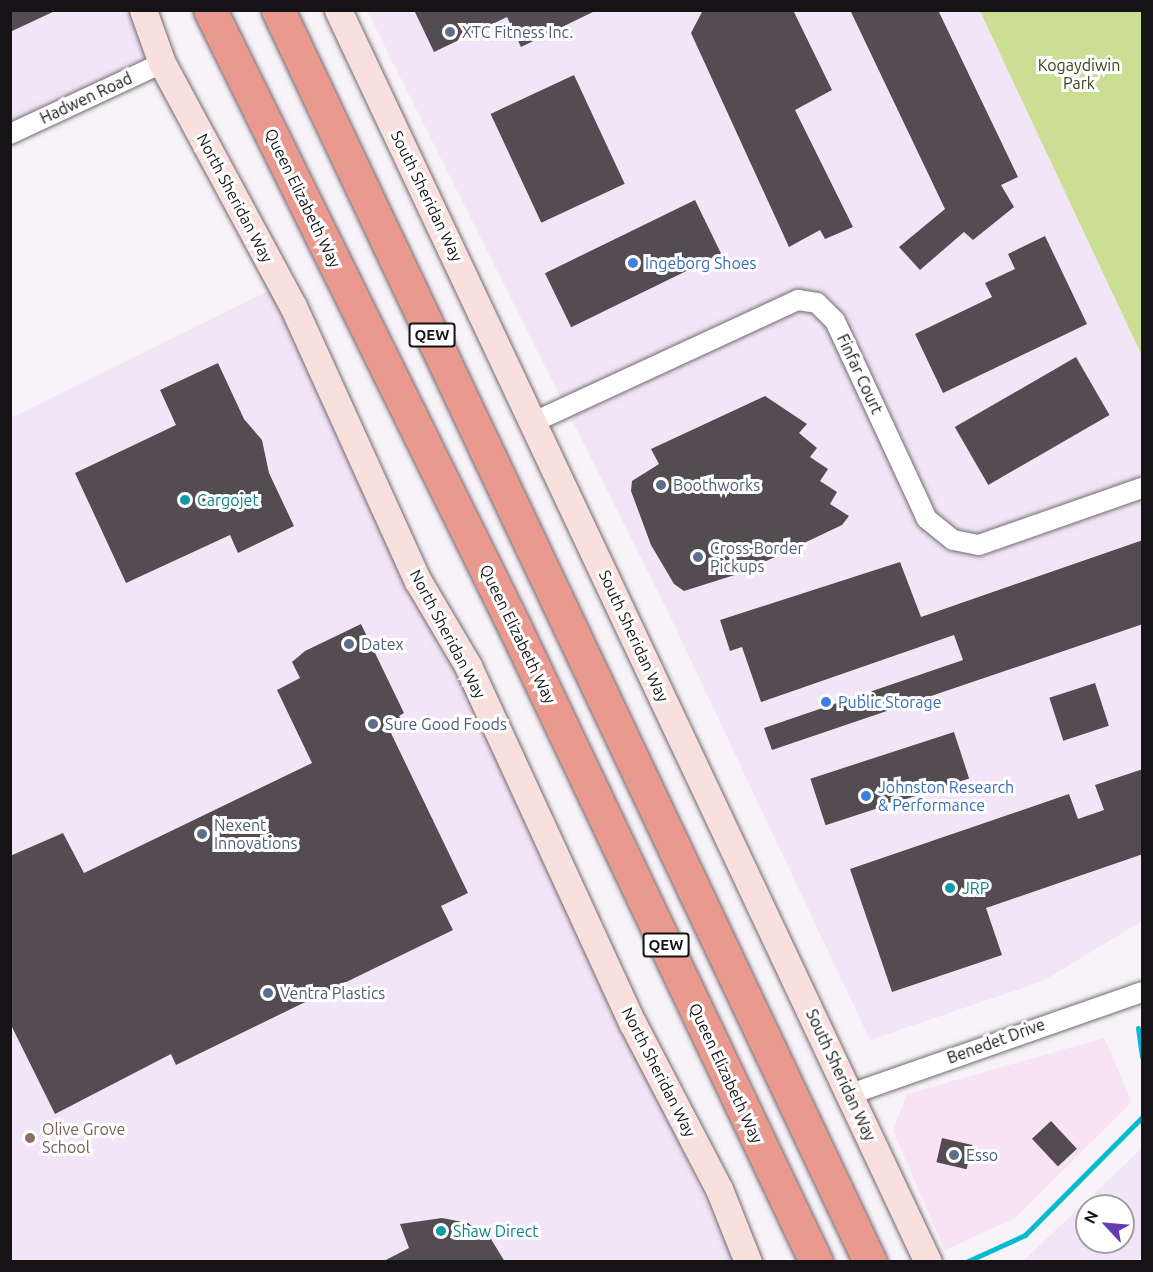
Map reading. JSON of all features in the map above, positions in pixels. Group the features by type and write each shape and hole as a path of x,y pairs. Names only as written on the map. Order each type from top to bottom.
{"highway":[{"name":"Queen Elizabeth Way","path":"210,10 515,628 816,1262"},
{"name":"QEW","path":"278,10 870,1262"}],"street":[{"name":"North Sheridan Way","path":"143,10 162,63 293,306 418,581 468,666 628,1013 719,1189 748,1262"},
{"name":"South Sheridan Way","path":"338,10 536,421 928,1262"},
{"name":"Hadwen Road","path":"10,134 162,63"},
{"name":"Finfar Court","path":"536,421 798,300 817,303 836,321 927,519 953,540 979,545 1143,488"},
{"name":"Benedet Drive","path":"851,1094 1143,992"}],"shaded area":[{"path":"11,11 137,11 149,34 144,57 11,132"},
{"path":"367,11 980,11 1142,356 1142,921 1043,981 870,1040 669,614"},
{"path":"276,287 736,1261 11,1262 11,418"},
{"path":"1104,1038 1132,1102 1015,1218 945,1250 893,1131 907,1094"},
{"path":"1142,1148 1142,1261 1023,1261 1075,1212 1075,1254 1135,1254 1135,1194 1094,1194"}],"green space":[{"name":"Kogaydiwin Park","path":"980,11 1142,11 1142,356"}],"building":[{"path":"10,10 57,10 10,32"},
{"name":"XTC Fitness Inc.","path":"414,10 597,10 521,47 507,17 434,52"},
{"path":"703,10 793,10 832,90 795,110 853,227 825,239 820,230 789,247 691,33"},
{"path":"850,10 938,10 1018,177 1001,185 1014,207 973,240 964,232 920,270 899,247 945,209"},
{"path":"574,75 625,184 541,223 491,114"},
{"name":"Ingeborg Shoes","path":"695,200 721,254 571,327 545,273"},
{"path":"1045,236 1087,324 943,393 915,334 992,297 985,283 1015,269 1008,254"},
{"path":"1076,357 1110,415 988,485 955,427"},
{"name":"Cargojet","path":"218,363 244,419 262,440 269,473 294,526 238,553 230,535 126,583 75,473 176,425 160,390"},
{"path":"765,396 807,424 799,433 817,448 810,457 828,469 820,481 837,492 830,504 849,516 842,525 741,573 684,591 674,584 651,545 631,491 632,481 659,464 651,449"},
{"path":"1143,540 1143,624 772,750 764,728 963,660 954,635 761,702 742,647 730,651 720,620 900,562 921,617"},
{"path":"361,624 404,713 399,716 403,722 389,729 468,893 441,906 453,930 176,1065 171,1054 55,1114 10,1023 10,856 63,833 84,873 312,763 277,690 300,678 292,662 305,651"},
{"path":"1095,683 1109,726 1063,741 1049,698"},
{"name":"Johnston Research & Performance","path":"954,732 969,779 826,825 810,779"},
{"name":"JRP","path":"1143,769 1143,854 986,908 1002,955 892,992 850,869 1069,794 1078,819 1104,810 1095,785"},
{"path":"1051,1121 1077,1149 1058,1167 1032,1139"},
{"path":"942,1138 972,1145 967,1169 936,1162"},
{"name":"Shaw Direct","path":"442,1218 468,1223 491,1239 505,1262 382,1262 409,1248 400,1224"}],"waterway":[{"path":"1138,1028 1142,1057"},
{"path":"966,1262 1025,1235 1142,1117"}],"place":[{"name":"XTC Fitness Inc.","path":"450,32"},
{"name":"Ingeborg Shoes","path":"633,263"},
{"name":"Boothworks","path":"661,485"},
{"name":"Cargojet","path":"185,500"},
{"name":"Cross-Border Pickups","path":"698,557"},
{"name":"Datex","path":"349,644"},
{"name":"Public Storage","path":"826,702"},
{"name":"Sure Good Foods","path":"373,724"},
{"name":"Johnston Research & Performance","path":"866,796"},
{"name":"Nexent Innovations","path":"202,834"},
{"name":"JRP","path":"950,888"},
{"name":"Ventra Plastics","path":"268,993"},
{"name":"Olive Grove School","path":"30,1138"},
{"name":"Esso","path":"954,1155"},
{"name":"Shaw Direct","path":"441,1231"}]}
